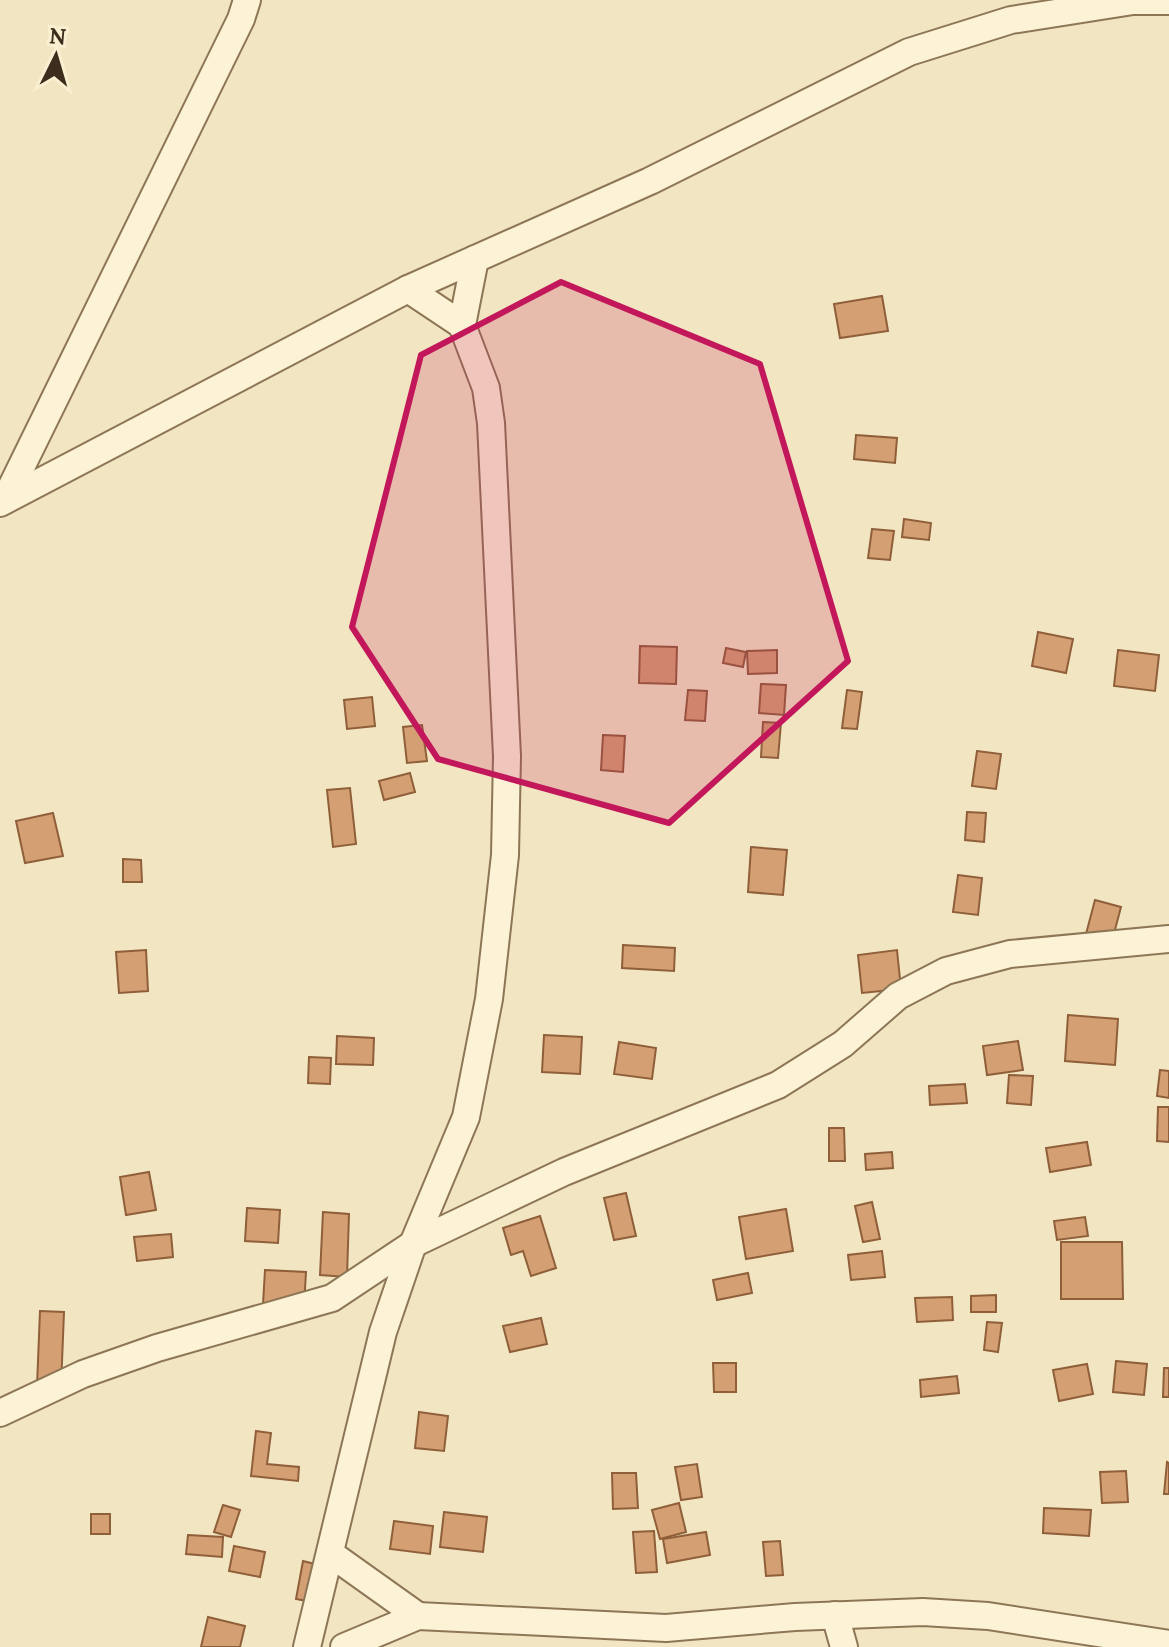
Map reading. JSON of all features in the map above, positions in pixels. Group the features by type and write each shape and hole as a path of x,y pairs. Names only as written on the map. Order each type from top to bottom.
{"street":[{"path":"3,502 241,19 247,0"},
{"path":"3,502 408,289 650,181 909,52 1011,20 1133,1 1169,1"},
{"path":"307,1647 383,1332 413,1244 466,1117 489,999 505,855 507,756 491,423 486,388 462,325 475,259"},
{"path":"408,289 462,325"},
{"path":"0,1413 83,1374 157,1348 332,1298 413,1244 564,1172 778,1085 843,1044 898,996 946,971 1010,954 1169,939"},
{"path":"331,1554 418,1616"},
{"path":"344,1647 418,1616 666,1628 835,1615 923,1612 988,1616 1169,1644"},
{"path":"835,1615 844,1647"}],"highlighted area":[{"path":"561,282 760,364 848,661 669,823 438,759 352,627 421,355"}],"building":[{"path":"882,296 888,331 840,338 834,304"},
{"path":"856,435 897,438 895,463 854,459"},
{"path":"904,519 931,523 929,540 902,537"},
{"path":"872,529 894,531 890,560 868,558"},
{"path":"1038,632 1073,639 1066,673 1032,666"},
{"path":"640,646 677,647 676,684 639,683"},
{"path":"726,648 746,652 743,667 723,663"},
{"path":"777,650 777,673 748,674 747,651"},
{"path":"1118,650 1159,655 1155,691 1114,686"},
{"path":"761,684 786,685 784,715 759,713"},
{"path":"688,690 707,691 705,721 685,720"},
{"path":"847,690 862,692 857,729 842,728"},
{"path":"372,697 375,726 347,729 344,700"},
{"path":"763,722 781,723 778,758 761,757"},
{"path":"422,725 427,761 407,763 403,727"},
{"path":"603,735 625,736 623,772 601,770"},
{"path":"977,751 1001,754 996,789 972,786"},
{"path":"410,773 415,792 384,800 379,781"},
{"path":"350,788 356,844 333,847 327,790"},
{"path":"967,812 986,813 984,842 965,840"},
{"path":"53,813 63,856 25,863 16,821"},
{"path":"751,847 787,850 783,895 748,892"},
{"path":"123,859 141,860 142,882 123,882"},
{"path":"958,875 982,878 978,915 953,912"},
{"path":"1095,900 1121,907 1112,941 1086,934"},
{"path":"623,945 675,948 674,971 622,968"},
{"path":"146,950 148,991 119,993 116,952"},
{"path":"897,950 901,989 862,993 858,955"},
{"path":"1068,1015 1118,1019 1115,1065 1065,1061"},
{"path":"544,1035 582,1037 580,1074 542,1072"},
{"path":"337,1036 374,1038 373,1065 336,1064"},
{"path":"1018,1041 1023,1070 987,1075 983,1046"},
{"path":"619,1042 656,1048 652,1079 614,1074"},
{"path":"309,1057 331,1058 330,1084 308,1083"},
{"path":"1160,1070 1169,1071 1169,1098 1157,1096"},
{"path":"1009,1075 1033,1076 1031,1105 1007,1103"},
{"path":"965,1084 967,1103 930,1105 929,1086"},
{"path":"1158,1107 1169,1107 1169,1142 1157,1141"},
{"path":"829,1128 844,1128 845,1161 829,1161"},
{"path":"1087,1142 1091,1165 1050,1172 1046,1148"},
{"path":"892,1152 893,1168 866,1170 865,1154"},
{"path":"149,1172 156,1210 126,1215 120,1177"},
{"path":"626,1193 636,1236 614,1240 604,1198"},
{"path":"872,1202 880,1239 863,1242 855,1206"},
{"path":"247,1208 280,1210 278,1243 245,1241"},
{"path":"786,1209 793,1251 746,1259 739,1217"},
{"path":"323,1212 349,1214 347,1277 320,1275"},
{"path":"540,1216 556,1268 531,1276 523,1251 511,1255 503,1228"},
{"path":"1085,1217 1088,1236 1057,1240 1054,1221"},
{"path":"171,1234 173,1257 137,1261 134,1237"},
{"path":"1061,1242 1122,1242 1123,1299 1061,1299"},
{"path":"882,1251 885,1277 851,1280 848,1255"},
{"path":"265,1270 306,1272 304,1306 263,1304"},
{"path":"748,1273 752,1293 717,1300 713,1280"},
{"path":"996,1295 996,1312 971,1312 971,1296"},
{"path":"952,1297 953,1320 917,1322 915,1298"},
{"path":"40,1311 64,1312 61,1387 37,1386"},
{"path":"541,1318 547,1344 510,1352 503,1326"},
{"path":"987,1322 1002,1323 998,1352 984,1350"},
{"path":"1116,1361 1147,1364 1144,1395 1113,1392"},
{"path":"713,1363 736,1363 736,1392 714,1392"},
{"path":"1087,1364 1093,1394 1059,1401 1053,1370"},
{"path":"1164,1368 1169,1368 1169,1397 1163,1397"},
{"path":"957,1376 959,1393 921,1397 920,1380"},
{"path":"419,1412 448,1416 444,1451 415,1448"},
{"path":"256,1431 271,1433 267,1464 299,1467 298,1481 251,1476"},
{"path":"1167,1462 1169,1494 1164,1494"},
{"path":"697,1464 702,1497 681,1500 675,1467"},
{"path":"1126,1471 1128,1502 1102,1503 1100,1472"},
{"path":"612,1473 636,1473 638,1508 613,1509"},
{"path":"679,1503 686,1532 660,1539 652,1510"},
{"path":"223,1505 240,1510 231,1537 214,1532"},
{"path":"1044,1508 1091,1510 1089,1536 1043,1533"},
{"path":"444,1512 487,1517 483,1552 440,1547"},
{"path":"91,1514 110,1514 110,1534 91,1534"},
{"path":"394,1521 433,1526 430,1554 390,1549"},
{"path":"654,1531 657,1572 636,1573 633,1532"},
{"path":"706,1532 710,1555 667,1563 663,1539"},
{"path":"188,1535 223,1537 222,1557 186,1554"},
{"path":"780,1541 783,1575 766,1576 763,1542"},
{"path":"234,1546 265,1552 260,1577 229,1571"},
{"path":"303,1561 319,1565 312,1602 296,1599"},
{"path":"208,1617 245,1626 240,1647 201,1647"}]}
